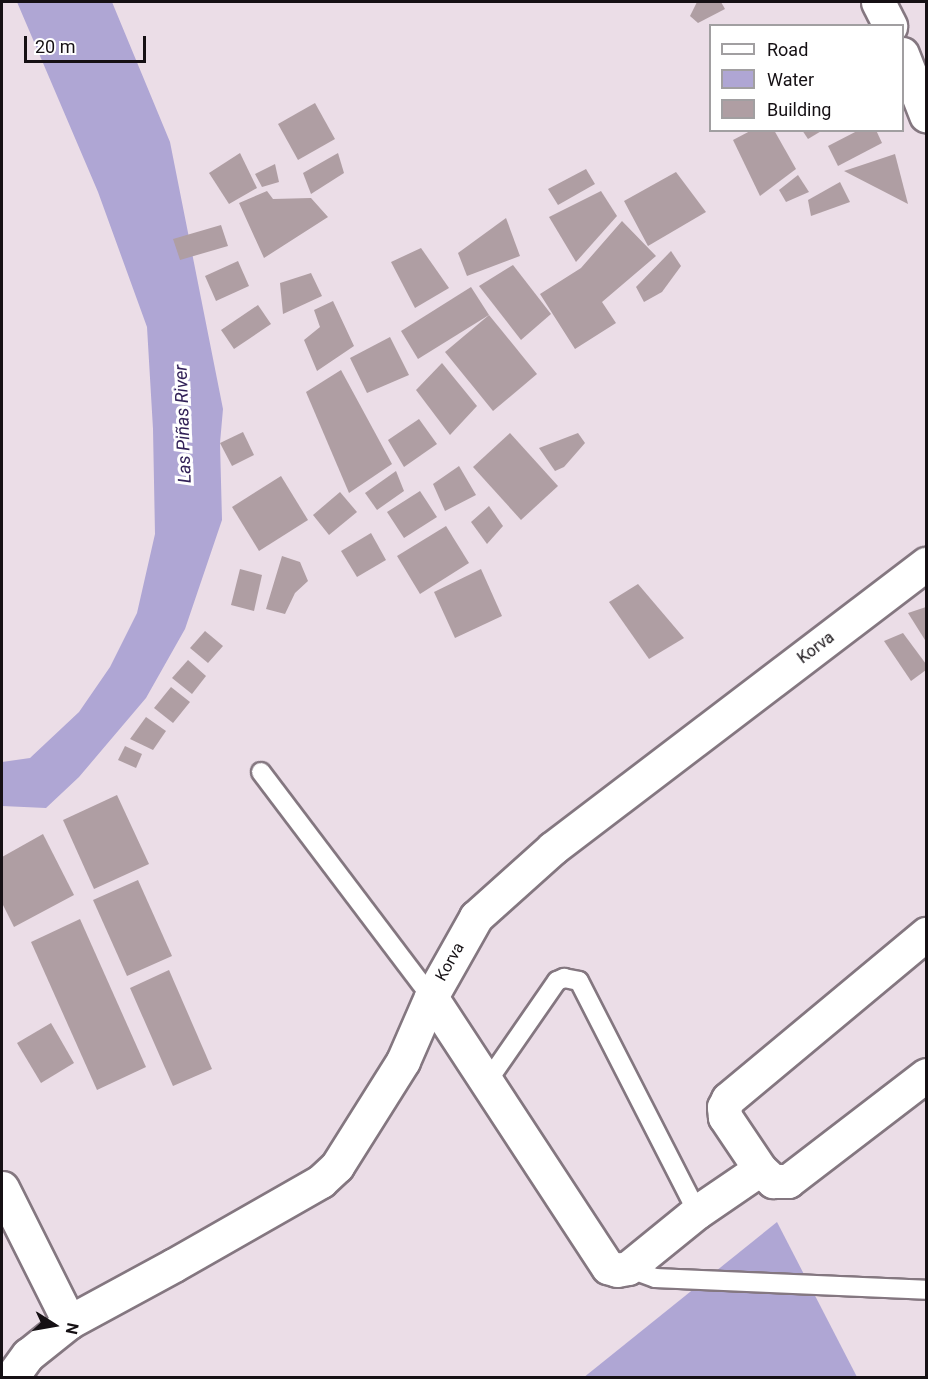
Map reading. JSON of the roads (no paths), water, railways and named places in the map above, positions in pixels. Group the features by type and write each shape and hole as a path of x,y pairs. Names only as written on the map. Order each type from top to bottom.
{"street":[{"path":"878,2 889,24"},
{"path":"904,56 927,114"},
{"name":"Korva","path":"11,1377 28,1355 69,1322 301,1192 337,1166 404,1061 431,997 476,917 553,848 927,564"},
{"path":"927,934 728,1099 724,1107 724,1117 760,1169 773,1181 788,1181 927,1076"},
{"path":"431,997 608,1267 617,1270 628,1268 697,1212 760,1169"},
{"path":"2,1188 69,1322"}],"lane":[{"path":"261,772 431,997"},
{"path":"487,1082 557,981 564,978 579,981 697,1212"},
{"path":"628,1268 655,1278 927,1290"}],"water":[{"name":"Las Piñas River","path":"17,2 112,2 170,142 223,409 220,443 222,520 185,629 146,698 79,777 46,808 2,806 2,762 30,758 79,712 110,667 137,613 155,534 153,429 147,327 98,192"},
{"path":"777,1222 857,1377 583,1378"}]}
